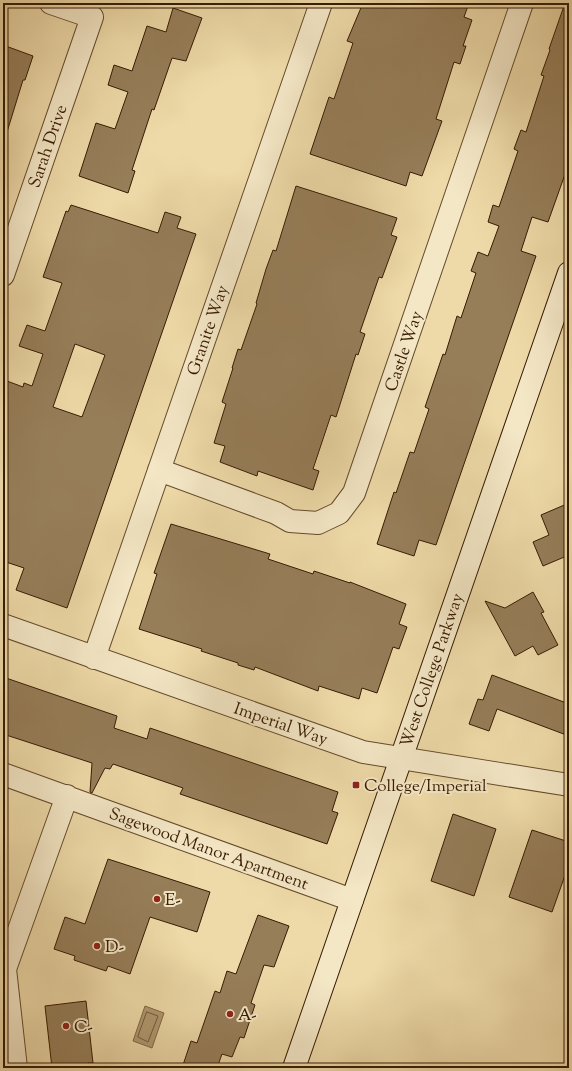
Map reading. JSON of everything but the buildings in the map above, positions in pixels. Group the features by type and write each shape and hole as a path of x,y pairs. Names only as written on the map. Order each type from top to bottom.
{"street":[{"name":"Sarah Drive","path":"3,275 92,17 51,3"},
{"name":"Granite Way","path":"94,658 321,3"},
{"name":"Castle Way","path":"158,470 276,513 290,521 318,523 339,513 354,494 522,3"},
{"name":"West College Parkway","path":"294,1068 569,273"},
{"name":"Imperial Way","path":"3,625 363,752 569,785"},
{"name":"Sagewood Manor Apartment","path":"3,774 352,900"},
{"path":"16,1068 5,969 67,796"}],"water":[{"path":"145,1006 164,1013 152,1048 133,1041"}],"place":[{"name":"College/Imperial","path":"356,785"},
{"name":"E-","path":"157,899"},
{"name":"D-","path":"97,946"},
{"name":"A-","path":"230,1014"},
{"name":"C-","path":"66,1026"}]}
